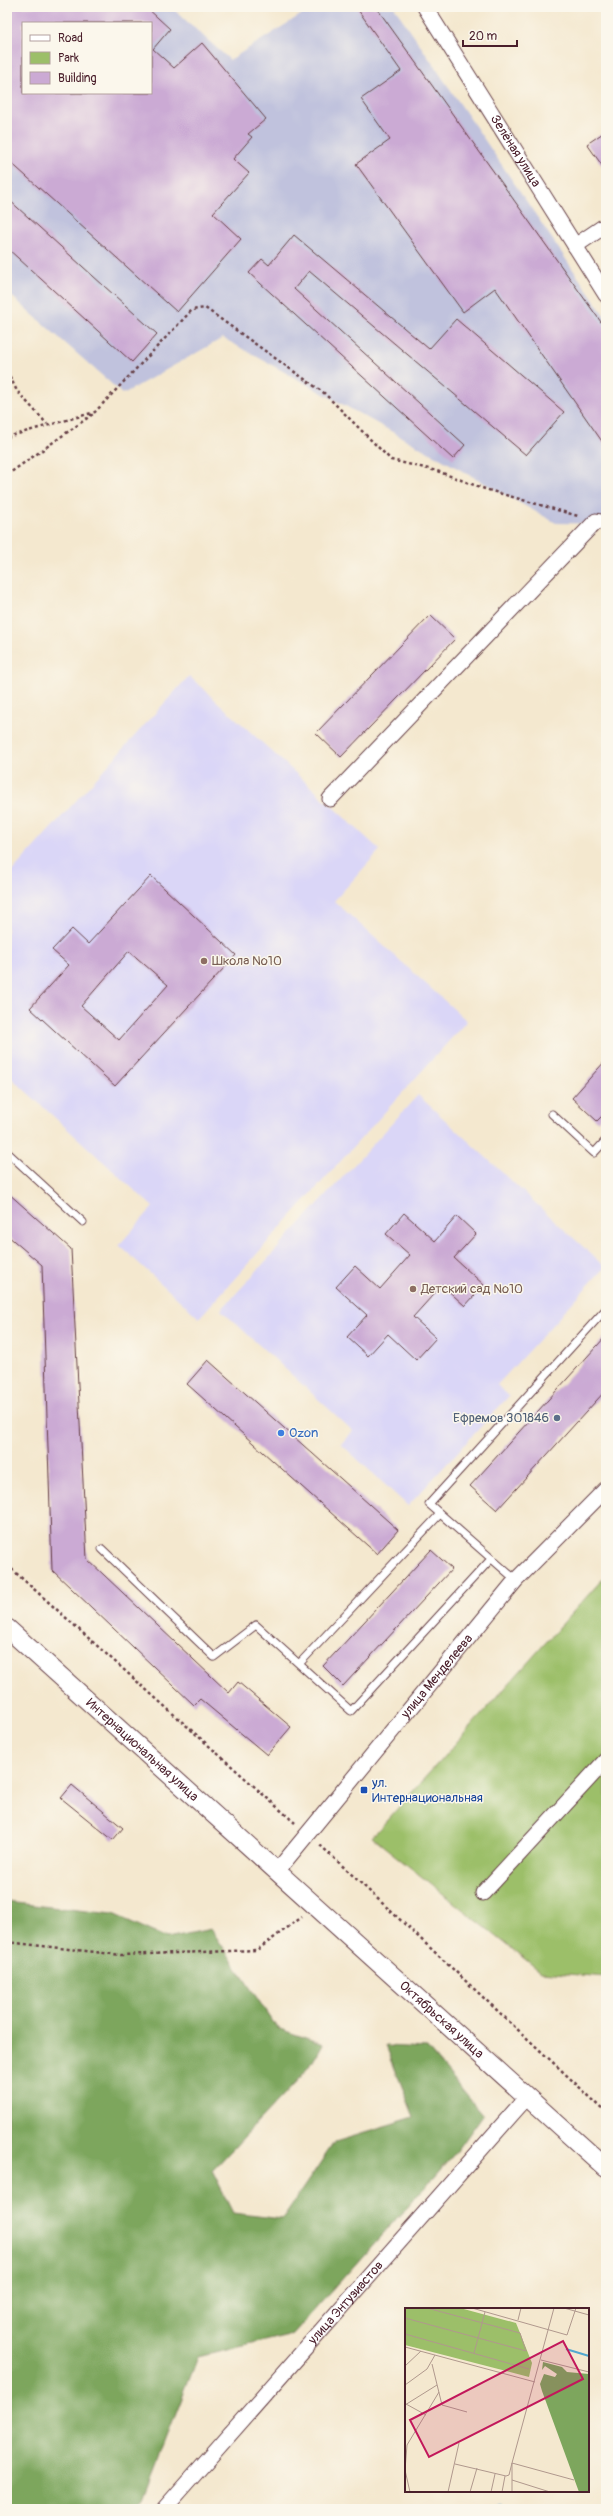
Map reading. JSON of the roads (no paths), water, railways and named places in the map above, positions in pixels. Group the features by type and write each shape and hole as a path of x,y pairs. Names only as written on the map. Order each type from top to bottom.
{"street":[{"name":"Зелёная улица","path":"425,7 606,294"},
{"path":"575,246 606,225"},
{"path":"330,799 601,522"},
{"name":"улица Менделеева","path":"277,1871 516,1580 606,1489"},
{"name":"Интернациональная улица","path":"7,1628 277,1871"},
{"path":"483,1893 606,1760"},
{"name":"Октябрьская улица","path":"277,1871 315,1908 606,2168"},
{"name":"улица Энтузиастов","path":"164,2509 527,2097"}],"lane":[{"path":"552,1114 594,1154 606,1140"},
{"path":"7,1152 83,1222"},
{"path":"516,1580 429,1504 606,1309"},
{"path":"299,1664 440,1514"},
{"path":"102,1549 214,1657 256,1625 352,1711 491,1559"}],"place":[{"name":"Школа №10","path":"204,961"},
{"name":"Детский сад №10","path":"413,1289"},
{"name":"Ефремов 301846","path":"557,1418"},
{"name":"Ozon","path":"281,1433"},
{"name":"ул. Интернациональная","path":"364,1790"}]}
